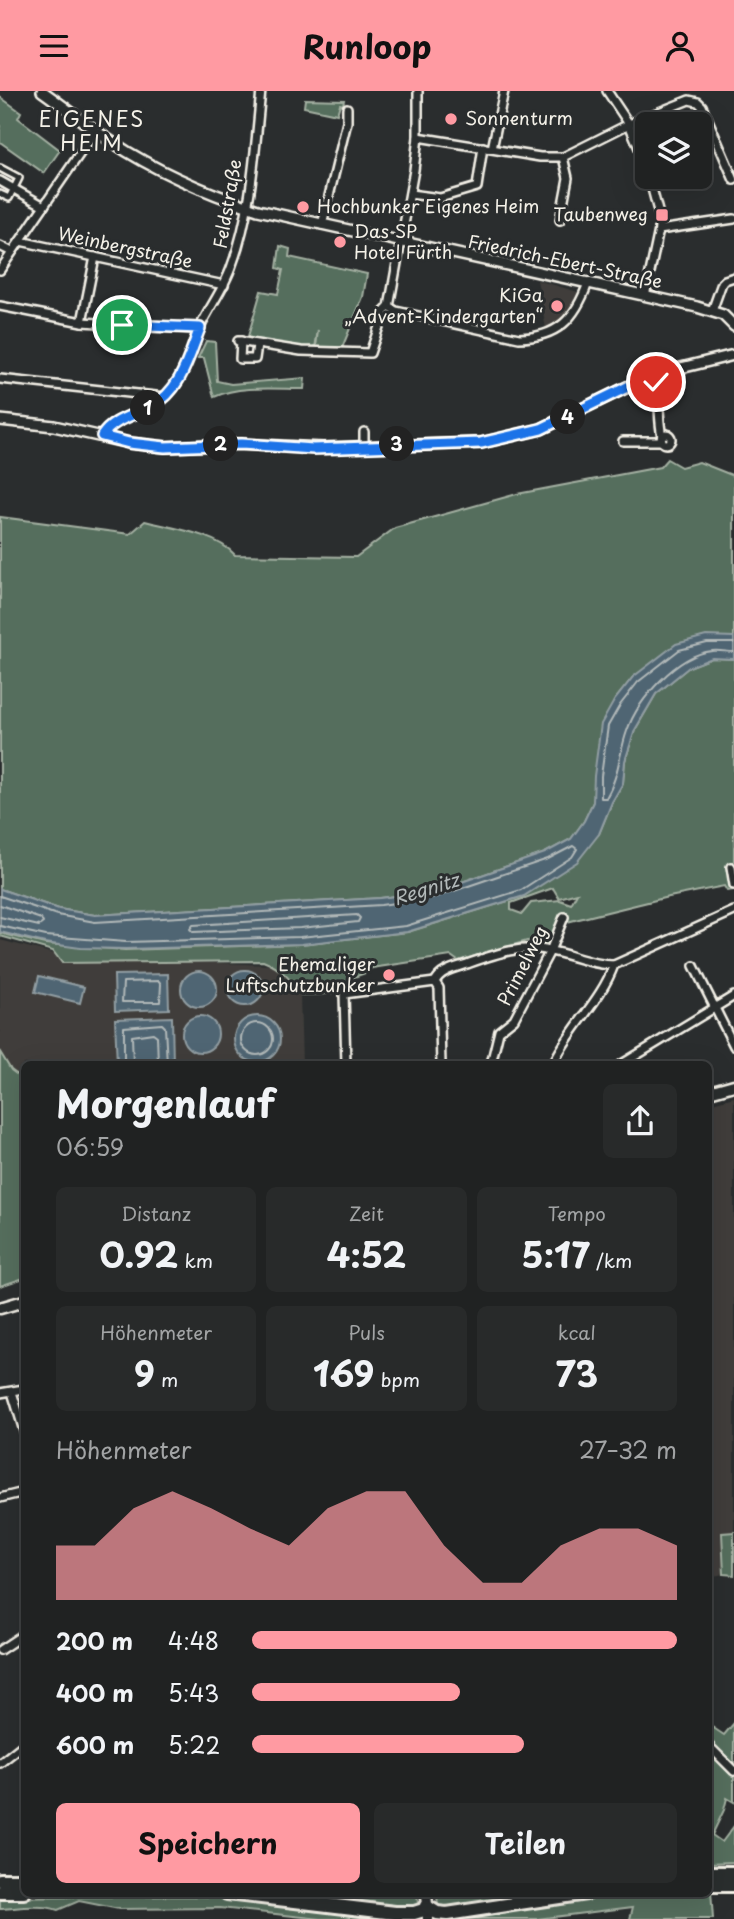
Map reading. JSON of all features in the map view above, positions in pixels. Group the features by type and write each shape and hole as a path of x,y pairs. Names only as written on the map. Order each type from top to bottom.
{"highway":[{"path":"712,1873 734,1873"},
{"path":"0,1880 21,1880"},
{"path":"712,1885 734,1885"},
{"path":"0,1892 21,1892"},
{"path":"261,1897 395,1913 414,1913 427,1906 441,1914 559,1897"},
{"path":"445,1919 460,1912"},
{"path":"395,1913 414,1919"}],"main road":[{"path":"712,1091 734,1085"},
{"path":"0,1308 21,1302"}],"street":[{"name":"Friedrich-Ebert-Straße","path":"42,91 124,149 167,174 246,206 712,311 734,326"},
{"name":"Feldstraße","path":"102,436 114,423 155,405 165,397 179,379 200,328 224,285 239,245 261,91"},
{"path":"257,345 255,359 240,359 240,341 301,351 370,353 384,312 389,307 410,194 418,137 418,91"},
{"path":"492,149 504,91"},
{"path":"607,91 629,124 635,139"},
{"path":"418,137 540,157 563,157 629,124 689,100 698,102 704,111 734,180"},
{"path":"322,225 345,130 347,109"},
{"path":"0,270 96,129"},
{"path":"410,194 440,198 477,187 483,147"},
{"path":"561,220 568,178 563,157"},
{"path":"0,168 19,178 9,198 0,194"},
{"path":"0,181 44,206"},
{"path":"645,296 659,230 659,215 652,189"},
{"path":"659,230 734,219"},
{"name":"Weinbergstraße","path":"20,241 224,285"},
{"path":"0,246 12,252"},
{"path":"82,322 95,257"},
{"path":"712,311 722,283 734,277"},
{"path":"389,307 396,311 519,338 537,338 552,332 570,318 588,283"},
{"path":"0,306 82,322 200,328"},
{"path":"0,420 54,426 129,443 165,447 236,444 313,449 467,445 511,438 558,422 652,375 734,355"},
{"path":"623,442 662,439 656,382 652,375"},
{"path":"0,379 165,397"},
{"path":"364,432 364,446"},
{"path":"730,867 734,885"},
{"path":"345,1061 344,994 435,982 443,972 522,947 550,951 600,965 614,965 734,911"},
{"name":"Primelweg","path":"492,1061 499,1031 514,1019 564,918"},
{"path":"554,1061 561,1047 609,979 614,965"},
{"path":"694,966 734,1046"},
{"path":"435,982 439,988 441,1061"},
{"path":"627,1061 734,996"},
{"path":"0,1392 21,1390"},
{"path":"12,1392 21,1421"},
{"path":"0,1498 21,1493"},
{"path":"0,1650 21,1636"},
{"path":"0,1763 21,1746"},
{"path":"712,1749 734,1771"}],"shaded area":[{"name":"KiGa „Advent-Kindergarten“","path":"537,280 578,292 569,314 546,329"},
{"path":"0,940 67,957 272,965 291,979 300,995 302,1061 21,1061 21,1078 11,1070 0,1052"},
{"path":"734,1097 734,1532 722,1533 724,1574 712,1576 712,1103"}],"green space":[{"path":"0,97 21,112 18,118 60,150 44,173 0,142"},
{"path":"305,99 344,100 337,114 304,107"},
{"path":"280,246 290,249 289,257 367,274 363,297 342,348 316,348 318,330 315,348 247,340 261,291 278,294 283,270 277,268"},
{"path":"206,341 215,342 217,381 231,384 305,378 304,389 247,389 214,397 204,358 198,358"},
{"path":"667,459 681,467 699,462 734,476 734,637 633,677 614,701 593,802 571,839 545,853 436,891 380,898 95,915 59,909 0,889 0,517 130,534 145,521 206,537 235,555 356,557 395,528 517,494 660,467"},
{"path":"712,658 734,659 734,865 729,867 734,890 727,891 724,886 567,922 550,944 527,941 458,961 451,956 372,968 354,977 345,989 324,994 301,995 285,975 263,961 62,963 53,951 0,936 0,933 45,944 125,950 301,944 408,932 524,896 599,834 623,783 625,761 635,730 656,694 689,667","holes":["553,888 559,898 577,893 571,904 560,900 531,903 522,914 511,910 511,903"]},
{"path":"0,1052 11,1070 21,1078 21,1279 0,1286"},
{"path":"734,1532 734,1575 724,1574 722,1533"},
{"path":"734,1723 734,1802 727,1798 712,1835 712,1727 724,1735"},
{"path":"734,1826 734,1862 712,1863 712,1835 722,1842"},
{"path":"218,1897 400,1916 405,1919 321,1919 220,1908 119,1909 79,1901 58,1910 37,1907 0,1909 0,1898"},
{"path":"294,1897 417,1897 418,1905 401,1910"},
{"path":"437,1897 553,1897 448,1911 438,1908"},
{"path":"587,1897 711,1897 713,1919 630,1919 633,1907 537,1919 451,1919"}],"water":[{"path":"706,636 734,637 734,659 712,658 689,667 656,694 635,730 625,761 623,783 599,834 577,862 524,896 407,932 301,944 80,948 0,932 0,889 59,909 95,915 380,898 436,891 545,853 571,839 593,802 601,724 614,701 633,677 676,644"},
{"path":"245,970 258,975 263,988 258,1001 245,1006 232,1001 227,988 232,975"},
{"path":"199,971 212,976 217,989 212,1002 199,1007 186,1002 181,989 186,976"},
{"path":"168,974 169,1009 115,1011 114,975"},
{"path":"39,976 84,987 80,1003 35,992"},
{"path":"200,1016 213,1021 218,1034 213,1047 200,1052 187,1047 182,1034 187,1021"},
{"path":"172,1017 173,1061 117,1061 115,1019"},
{"path":"248,1018 266,1018 278,1030 278,1048 266,1060 248,1060 236,1048 236,1030"}],"place":[{"name":"Sonnenturm","path":"451,119"},
{"name":"Hochbunker Eigenes Heim","path":"303,207"},
{"name":"Taubenweg","path":"662,215"},
{"name":"Das SP Hotel Fürth","path":"340,242"},
{"name":"KiGa „Advent-Kindergarten“","path":"557,306"},
{"name":"Ehemaliger Luftschutzbunker","path":"389,975"}],"district":[{"name":"EIGENES HEIM","path":"92,132"}],"route":[{"path":"122,325 200,328 185,367 170,392 155,405 114,423 102,436 146,445 165,447 241,444 313,449 467,445 511,438 541,429 636,381 652,375 656,382"}],"water label":[{"name":"Regnitz","path":"426,889"}]}
